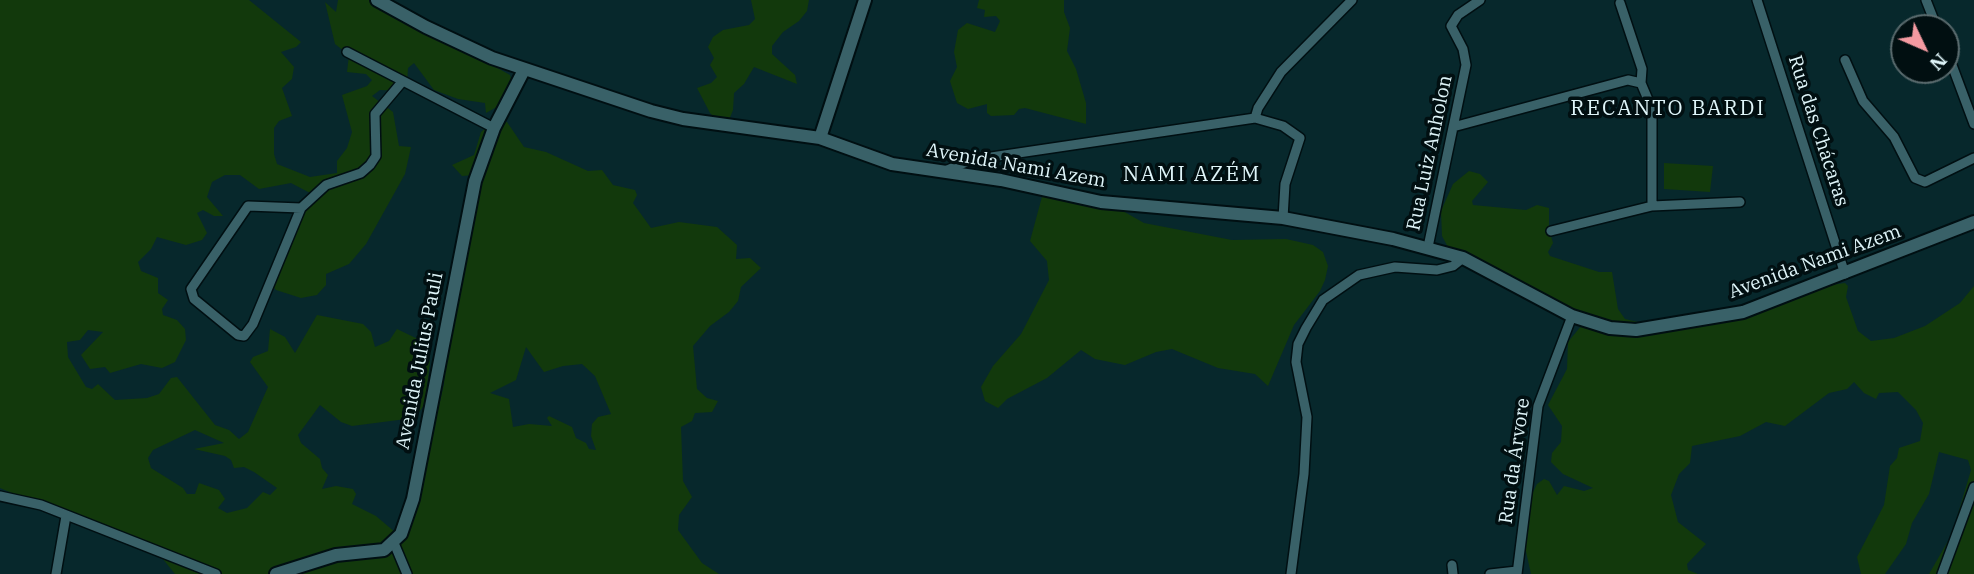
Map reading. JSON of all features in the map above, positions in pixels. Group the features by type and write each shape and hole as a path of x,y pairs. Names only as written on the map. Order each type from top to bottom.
{"street":[{"name":"Avenida Nami Azem","path":"377,0 466,47 524,70 684,119 820,138 892,164 1001,180 1101,202 1283,218 1428,247 1463,258 1572,316 1610,328 1636,330 1743,312 1974,222"},
{"path":"820,138 865,0"},
{"path":"1255,118 1267,91 1281,72 1352,0"},
{"name":"Rua Luiz Anholon","path":"1428,247 1465,56 1451,26 1458,15 1480,0"},
{"name":"Rua das Chácaras","path":"1757,0 1844,274"},
{"path":"1620,3 1652,109 1652,206"},
{"path":"347,52 494,128"},
{"path":"1845,60 1863,101 1894,137 1915,177 1925,182 1974,158"},
{"name":"Avenida Julius Pauli","path":"394,543 406,523 413,499 475,181 494,128 524,70"},
{"path":"1453,127 1628,80 1642,83"},
{"path":"301,208 248,206 191,289 194,299 237,335 244,336 253,324 301,208 326,184 361,173 376,156 375,114 402,82"},
{"path":"1959,84 1974,124"},
{"path":"944,172 971,160 1255,118 1283,126 1300,138 1284,184 1283,218"},
{"path":"1550,231 1652,206 1740,202"},
{"path":"1291,574 1304,474 1307,417 1296,362 1298,344 1306,328 1323,300 1359,275 1395,268 1437,270 1453,266 1463,258"},
{"name":"Rua da Árvore","path":"1517,573 1538,406 1572,316"},
{"path":"1942,574 1974,487"},
{"path":"0,496 24,499 216,574"},
{"path":"56,574 66,516"},
{"path":"276,574 336,555 384,550 394,543 407,574"},
{"path":"1490,574 1517,573"}],"green space":[{"path":"0,0 249,0 301,42 296,47 281,52 294,67 292,79 282,88 292,116 279,121 274,128 274,154 277,164 310,177 337,173 337,161 347,148 352,132 342,95 367,86 372,80 366,74 347,72 349,55 335,44 325,2 336,12 338,0 375,0 510,75 512,83 502,104 486,113 485,103 458,99 434,90 414,63 408,68 407,84 401,91 380,90 372,96 393,112 399,146 411,147 405,174 366,244 349,264 326,274 326,285 317,295 301,298 276,290 269,282 282,246 298,229 312,194 291,183 259,189 240,175 225,175 212,182 207,197 223,216 214,216 203,210 197,213 207,233 202,240 186,245 157,237 151,249 138,262 141,271 158,278 158,293 168,300 162,309 163,315 177,320 185,329 186,340 175,362 162,368 141,364 110,373 105,367 90,369 81,355 103,332 88,330 80,340 67,342 68,357 86,387 92,389 98,384 115,400 147,398 159,394 171,378 177,377 215,425 229,430 239,439 248,432 268,387 250,362 253,357 268,351 270,329 285,337 295,353 317,315 363,324 371,332 375,347 389,341 397,329 422,341 430,362 425,404 419,412 406,419 352,426 341,422 320,405 298,435 301,443 320,459 322,468 328,475 322,489 336,486 353,489 356,494 352,504 376,516 396,533 412,522 444,384 446,350 481,188 474,175 462,176 452,165 474,155 481,132 493,122 507,122 524,147 546,152 588,171 602,170 613,185 635,190 637,195 633,203 651,228 679,222 717,227 737,245 736,259 750,258 761,268 741,287 738,301 729,312 710,326 693,346 697,389 707,398 718,401 712,412 695,413 692,421 681,427 683,481 692,497 679,515 678,530 702,563 719,574 175,574 162,558 107,525 59,513 0,488","holes":["526,347 544,372 582,364 595,376 611,414 598,417 592,424 591,436 596,450 589,449 586,443 576,438 572,427 549,416 547,418 552,426 529,424 513,427 509,399 490,393 516,380","195,430 224,443 194,449 225,456 231,460 234,468 244,467 277,488 270,495 263,492 247,508 227,513 218,508 225,499 219,490 199,483 195,494 187,494 183,488 151,468 148,458 153,450"]},
{"path":"751,0 809,0 807,11 799,21 783,32 772,46 772,54 795,75 797,84 754,67 744,84 734,93 733,110 729,120 717,120 710,113 697,88 711,83 717,77 710,65 714,58 708,47 713,37 723,30 749,25 755,19"},
{"path":"979,0 1064,0 1064,12 1070,28 1067,51 1076,69 1086,103 1086,124 1025,108 1019,109 1014,115 991,116 987,113 987,104 968,109 957,103 950,81 957,67 954,52 958,30 967,23 995,32 1000,21 996,16 984,17 985,10 977,8"},
{"path":"1664,163 1713,166 1710,192 1664,189"},
{"path":"1469,171 1480,174 1488,182 1472,201 1473,205 1526,210 1537,205 1549,208 1549,229 1553,243 1548,252 1550,256 1599,272 1612,272 1618,309 1625,319 1638,322 1679,320 1721,312 1775,293 1845,283 1848,286 1846,297 1858,331 1871,341 1894,338 1925,326 1960,303 1974,286 1974,574 1929,574 1952,534 1971,470 1968,460 1939,452 1929,494 1912,523 1906,544 1885,574 1861,574 1857,557 1884,505 1890,466 1897,458 1899,448 1920,441 1923,423 1916,410 1898,392 1879,393 1876,399 1864,393 1854,382 1847,389 1829,393 1785,426 1766,422 1740,436 1692,446 1690,463 1679,474 1671,495 1678,522 1706,544 1687,564 1688,570 1698,574 1531,574 1525,547 1531,496 1537,484 1544,479 1549,481 1557,495 1564,486 1584,491 1593,488 1563,474 1551,462 1552,453 1561,442 1562,426 1548,405 1567,369 1568,342 1586,320 1525,284 1450,251 1442,236 1441,211 1453,184"},
{"path":"1043,193 1113,201 1123,211 1144,223 1232,240 1286,239 1313,245 1323,252 1328,266 1325,280 1320,291 1294,325 1268,386 1255,374 1218,368 1172,349 1156,352 1125,365 1095,359 1081,350 1047,378 1007,399 998,408 985,401 981,387 993,366 1021,334 1049,280 1047,261 1030,241"}],"district":[{"name":"RECANTO BARDI","path":"1668,109"},
{"name":"NAMI AZÉM","path":"1192,175"}]}
